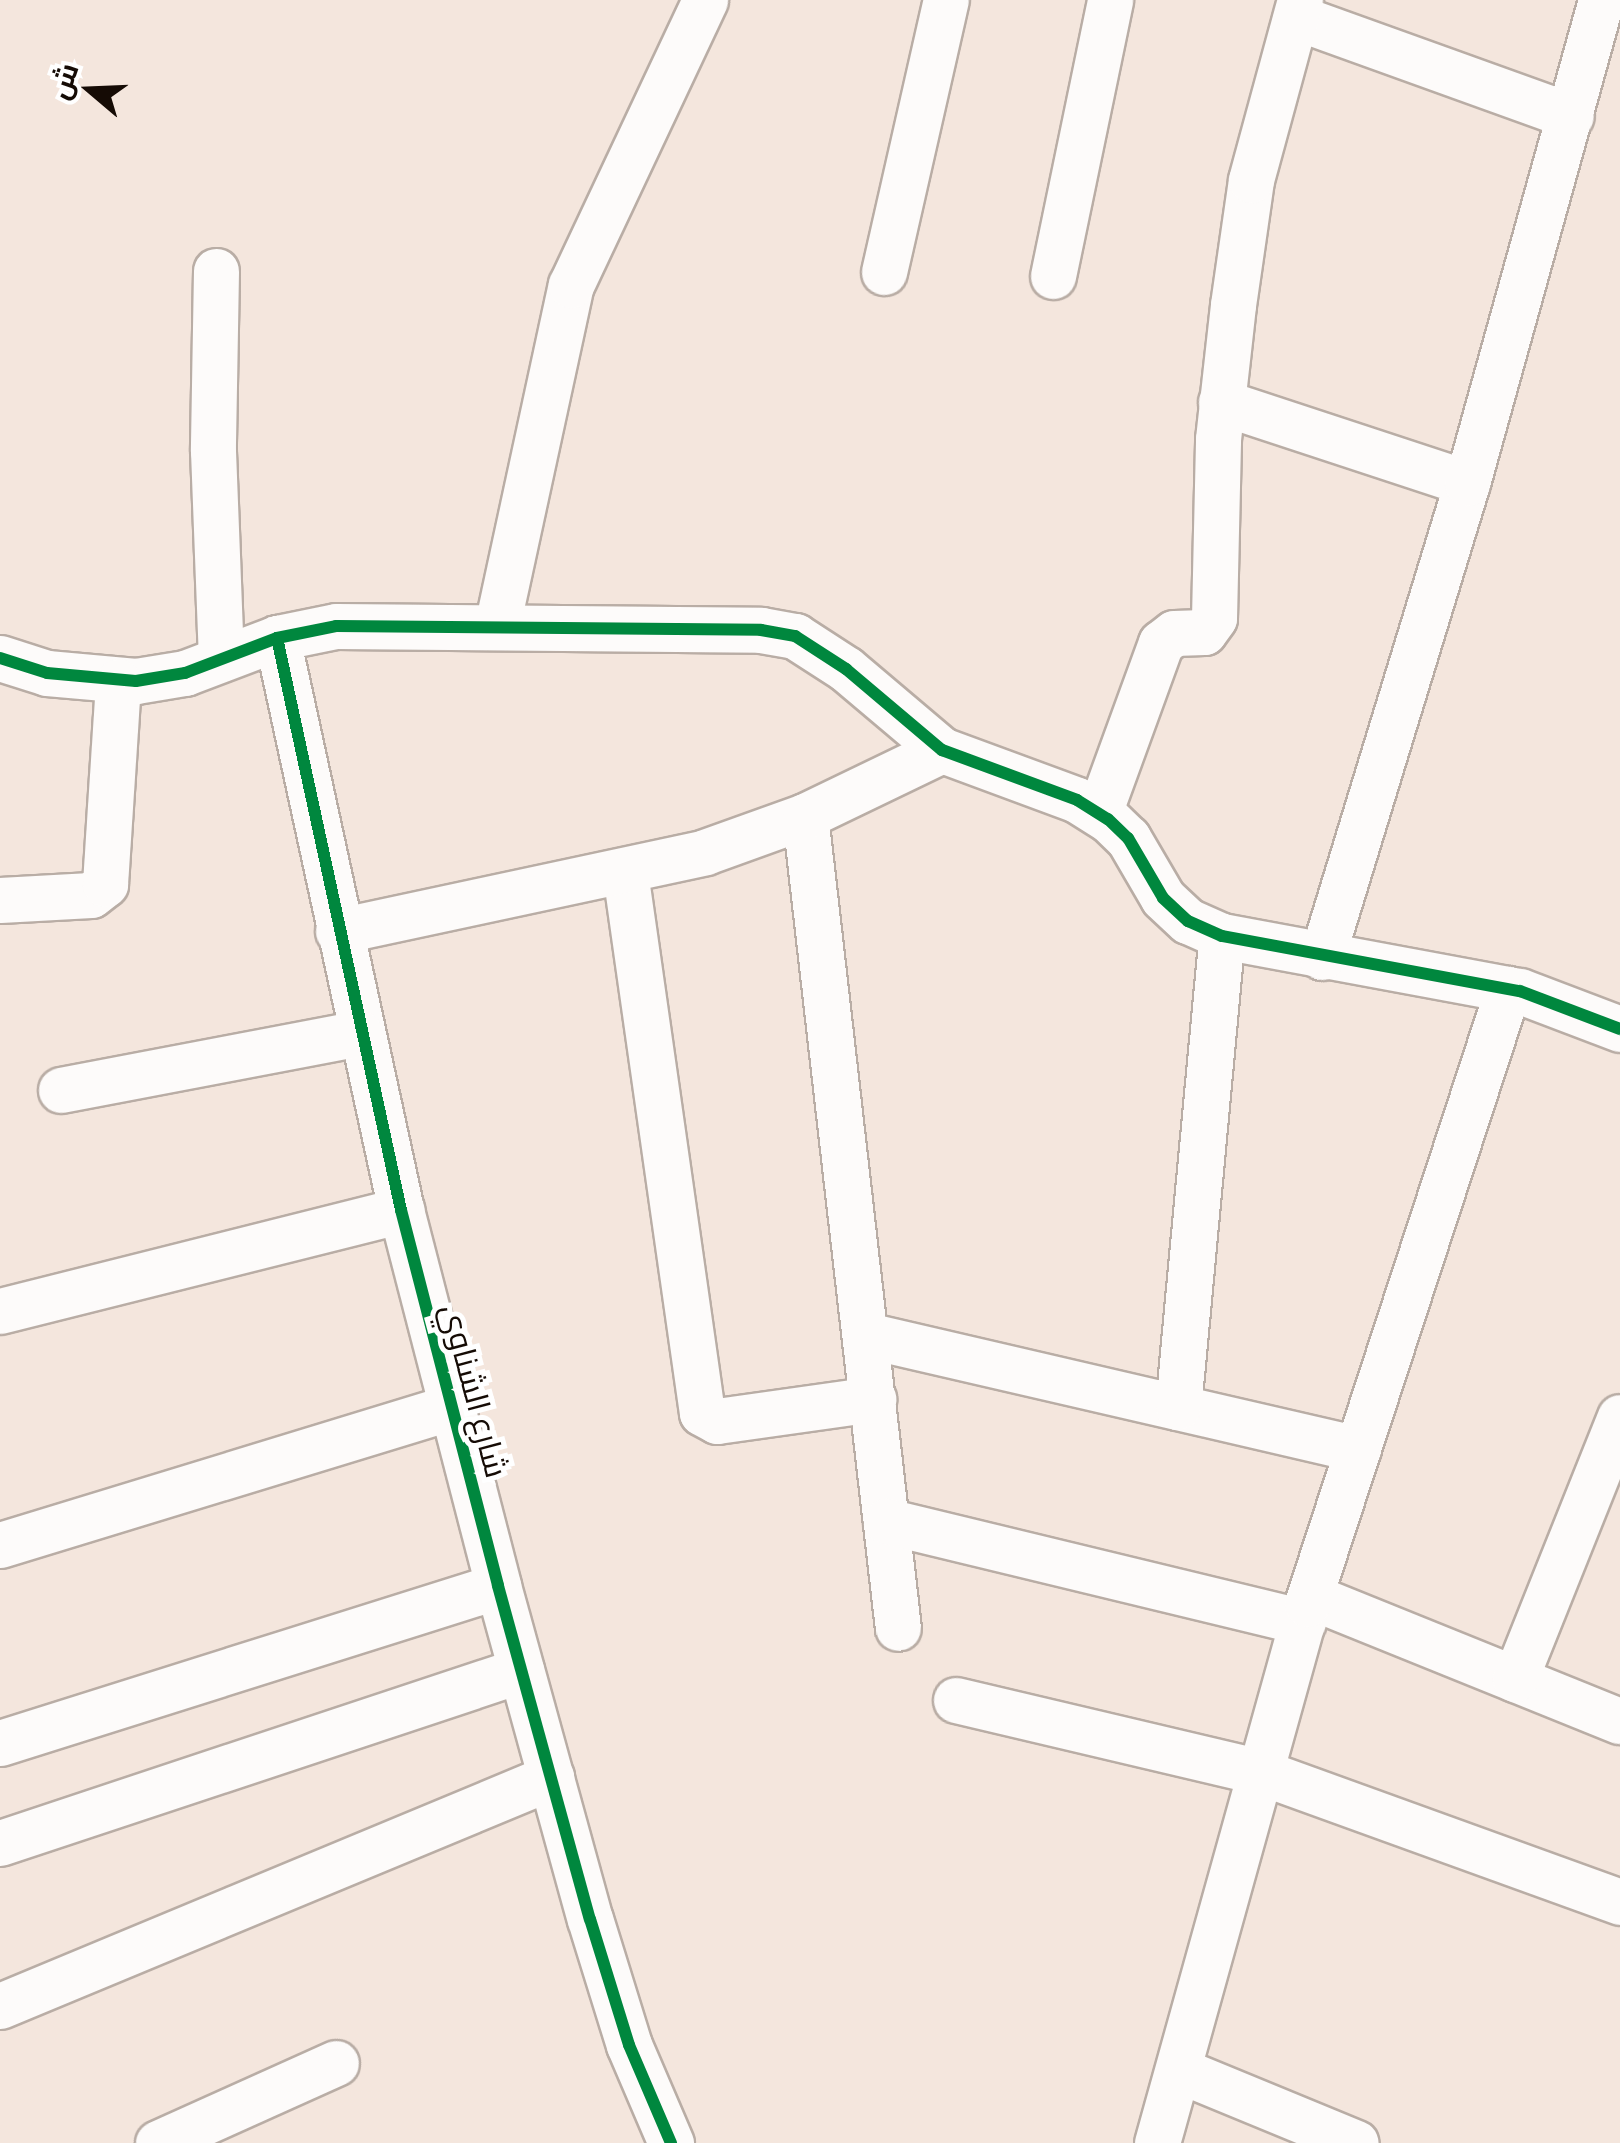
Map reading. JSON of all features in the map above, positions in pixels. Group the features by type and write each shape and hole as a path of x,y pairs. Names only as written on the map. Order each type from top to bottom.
{"street":[{"path":"497,626 570,285 705,0"},
{"path":"884,272 946,0"},
{"path":"1053,276 1110,0"},
{"path":"1322,957 1467,483 1571,116 1592,3"},
{"path":"1098,813 1162,643 1174,634 1204,632 1214,618 1221,402 1250,180 1298,8 1571,116"},
{"path":"216,271 213,450 221,659"},
{"path":"1221,402 1467,483"},
{"path":"0,658 47,673 118,680 185,673 277,638 336,626 760,630 795,636 846,669 942,750 1098,813 1128,838 1163,898 1188,921 1222,936 1508,989 1572,1006 1620,1029"},
{"name":"شارع الشناوي","path":"277,638 401,1210 498,1586 629,2044 671,2143"},
{"path":"0,900 91,895 105,884 118,680"},
{"path":"338,931 625,872 805,816 942,750"},
{"path":"805,816 898,1628"},
{"path":"625,872 702,1414 718,1421 873,1399"},
{"path":"1178,1408 1222,936"},
{"path":"1157,2143 1306,1609 1508,989"},
{"path":"61,1090 360,1033"},
{"path":"0,1311 401,1210"},
{"path":"866,1335 1358,1449"},
{"path":"0,1544 454,1406"},
{"path":"1515,1679 1620,1417"},
{"path":"886,1522 1306,1609 1515,1679 1620,1721"},
{"path":"0,1743 498,1586"},
{"path":"0,1843 521,1670"},
{"path":"956,1700 1261,1772 1620,1902"},
{"path":"0,2006 551,1776"},
{"path":"158,2143 336,2063"},
{"path":"1178,2070 1356,2143"}],"cycle path":[{"path":"0,658 47,673 136,681 185,673 277,638 336,626 761,630 795,636 846,669 942,750 1077,800 1108,819 1128,838 1163,898 1188,921 1222,936 1520,991 1620,1029"},
{"path":"277,638 401,1210 498,1586 629,2045 671,2143"}]}
